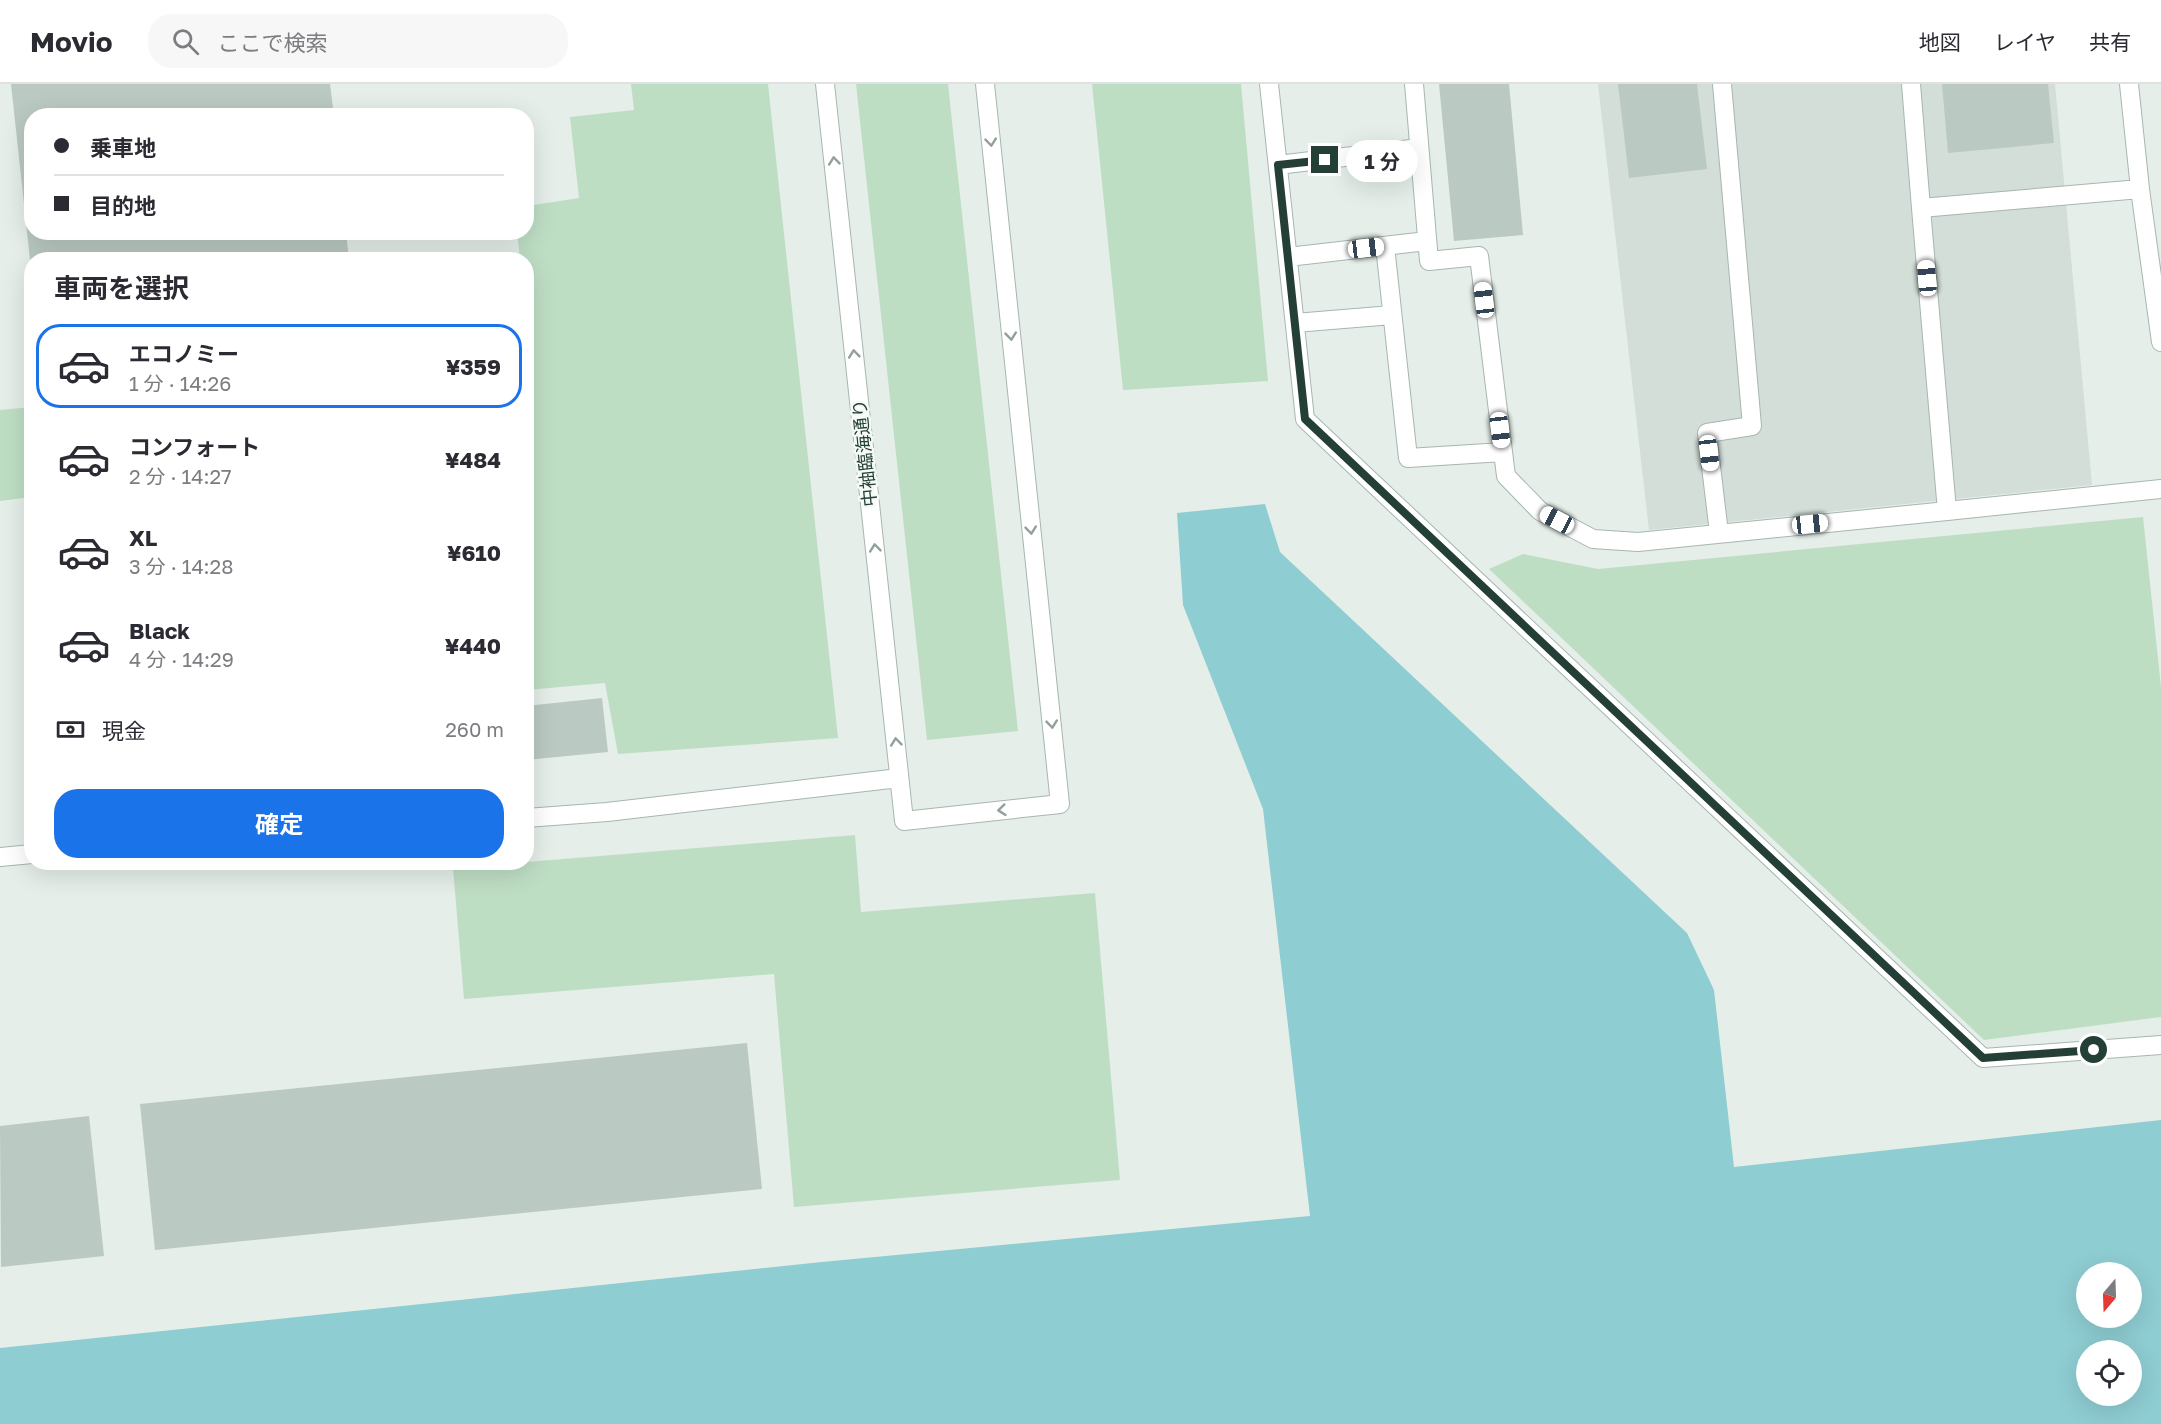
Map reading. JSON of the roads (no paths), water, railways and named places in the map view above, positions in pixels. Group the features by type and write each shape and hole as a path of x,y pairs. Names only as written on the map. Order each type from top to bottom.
{"street":[{"name":"中袖臨海通り","path":"825,84 904,821 1060,804 985,84"},
{"path":"1269,84 1305,419 1983,1058 2161,1045"},
{"path":"1414,84 1429,261 1479,256 1506,476 1540,511 1593,539 1638,543 2161,489"},
{"path":"1719,533 1707,434 1752,426 1722,84"},
{"path":"1911,84 1947,511"},
{"path":"2129,84 2140,189 2161,342"},
{"path":"1278,165 1419,148"},
{"path":"1922,208 2140,189"},
{"path":"1288,257 1427,241"},
{"path":"1385,246 1408,458 1503,452"},
{"path":"1295,324 1392,315"},
{"path":"534,817 607,812 899,778"},
{"path":"0,857 24,855"}],"water":[{"path":"1265,504 1280,552 1687,933 1714,990 1734,1167 2161,1120 2161,1424 0,1424 0,1348 822,1262 1310,1216 1263,809 1183,605 1177,513"}]}
